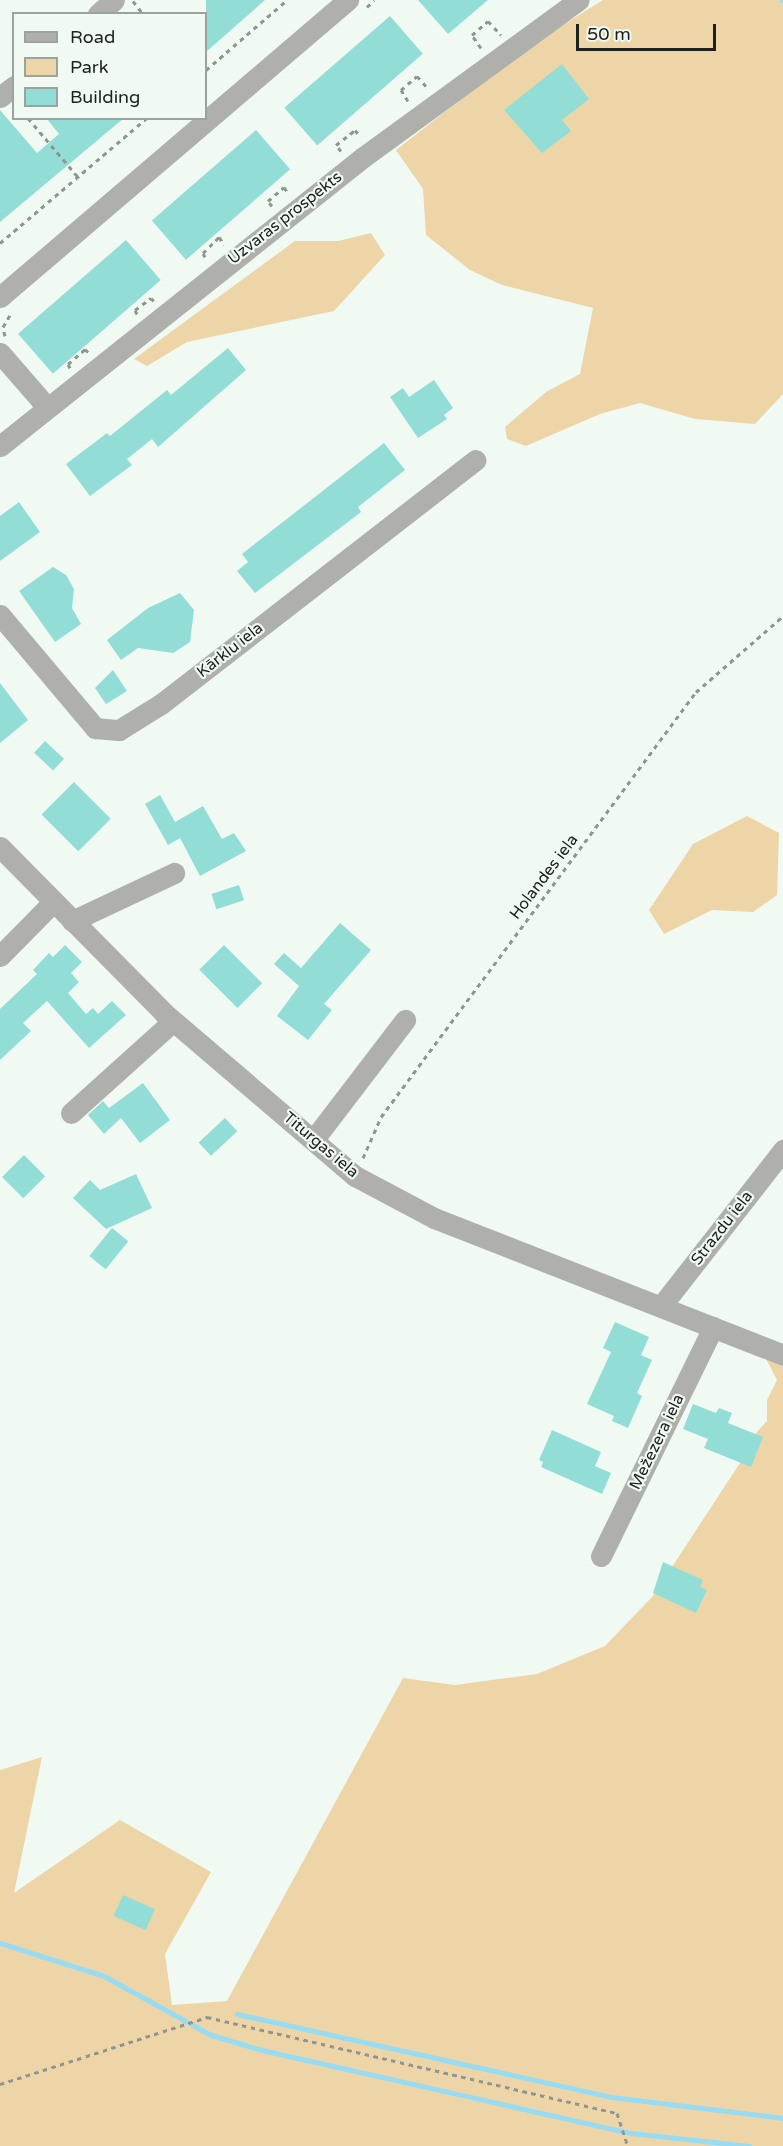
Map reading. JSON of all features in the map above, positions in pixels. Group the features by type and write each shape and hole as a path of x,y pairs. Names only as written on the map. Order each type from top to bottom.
{"street":[{"path":"100,12 114,0"},
{"path":"0,297 348,0"},
{"name":"Uzvaras prospekts","path":"0,446 46,406 362,159 579,0"},
{"path":"0,97 12,88"},
{"path":"0,353 46,406"},
{"name":"Kārklu iela","path":"0,615 94,728 119,730 161,704 475,460"},
{"name":"Titurgas iela","path":"0,846 173,1021 355,1176 434,1218 662,1305 783,1355"},
{"path":"72,921 174,873"},
{"path":"0,956 53,902"},
{"path":"314,1139 405,1020"},
{"path":"71,1113 173,1021"},
{"name":"Strazdu iela","path":"662,1305 783,1150"},
{"name":"Mežezera iela","path":"601,1556 713,1327"}],"path":[{"path":"131,0 141,12"},
{"path":"207,69 287,0"},
{"path":"30,120 78,177"},
{"path":"0,243 145,120"},
{"name":"Holandes iela","path":"355,1176 381,1117 696,692 783,616"},
{"path":"0,2084 207,2017 617,2113 628,2146"}],"green space":[{"path":"603,0 783,0 783,394 755,424 695,419 640,403 600,414 526,446 507,439 505,427 546,392 580,374 593,308 502,285 470,270 426,235 423,189 396,150 531,45"},
{"path":"371,233 385,255 334,311 187,342 147,366 134,359 295,241 339,241"},
{"path":"747,816 779,833 777,895 753,912 712,910 664,934 649,910 693,844"},
{"path":"759,1345 783,1355 783,2146 0,2146 0,1770 42,1757 14,1893 120,1820 211,1872 165,1954 172,2005 227,2001 403,1678 455,1685 537,1674 605,1646 653,1596 740,1463 749,1441 767,1421 767,1400 777,1380"}],"building":[{"path":"206,0 265,0 207,51"},
{"path":"418,0 488,0 448,34"},
{"path":"390,16 423,54 317,146 284,108"},
{"path":"562,64 589,99 562,120 571,131 542,153 504,110"},
{"path":"0,110 37,153 59,134 48,120 122,120 0,222"},
{"path":"256,130 290,169 186,260 152,221"},
{"path":"126,240 161,280 53,374 18,334"},
{"path":"228,348 246,370 158,447 152,439 127,459 132,465 90,496 66,464 107,433 110,436 167,390 171,395"},
{"path":"434,380 453,408 444,415 447,419 418,438 390,397 403,388 409,397"},
{"path":"384,443 405,470 358,507 361,512 255,593 237,571 248,562 242,554"},
{"path":"19,502 40,532 0,561 0,516"},
{"path":"53,567 66,575 74,589 72,608 81,624 55,642 19,591"},
{"path":"180,593 194,610 190,642 173,653 138,648 121,660 107,640 148,608"},
{"path":"113,670 127,691 106,704 95,688"},
{"path":"0,683 28,720 0,743"},
{"path":"45,741 64,759 53,770 34,753"},
{"path":"74,782 111,819 78,851 41,815"},
{"path":"160,795 175,822 203,806 222,839 234,833 246,851 200,876 180,838 168,845 145,804"},
{"path":"239,885 244,900 216,909 211,894"},
{"path":"340,923 371,950 324,1004 332,1010 308,1040 277,1016 299,986 274,964 284,953 301,968"},
{"path":"65,945 82,962 71,973 79,982 68,993 86,1014 93,1008 98,1014 112,1001 126,1015 89,1048 47,1001 23,1023 31,1031 0,1060 0,1009 37,974 33,970 49,953 53,957"},
{"path":"224,945 262,983 237,1008 199,970"},
{"path":"143,1083 170,1120 140,1143 121,1118 104,1134 88,1115 103,1101 109,1108"},
{"path":"225,1118 237,1131 211,1156 199,1143"},
{"path":"24,1155 45,1176 23,1198 2,1177"},
{"path":"136,1174 152,1208 106,1229 73,1198 90,1180 100,1190"},
{"path":"112,1228 128,1241 106,1269 89,1256"},
{"path":"615,1322 649,1337 641,1355 652,1360 637,1393 642,1396 628,1428 612,1421 614,1416 587,1404 611,1352 603,1348"},
{"path":"693,1404 716,1413 719,1408 732,1413 728,1423 763,1437 751,1467 704,1448 708,1439 683,1429"},
{"path":"552,1430 601,1452 595,1466 611,1473 602,1494 541,1467 543,1462 539,1460"},
{"path":"663,1562 703,1580 700,1587 707,1590 696,1613 653,1593"},
{"path":"123,1895 155,1909 146,1930 114,1916"}],"waterway":[{"path":"0,1943 104,1976 211,2035 262,2050 631,2133 749,2146"},
{"path":"237,2014 612,2097 783,2118"}]}
